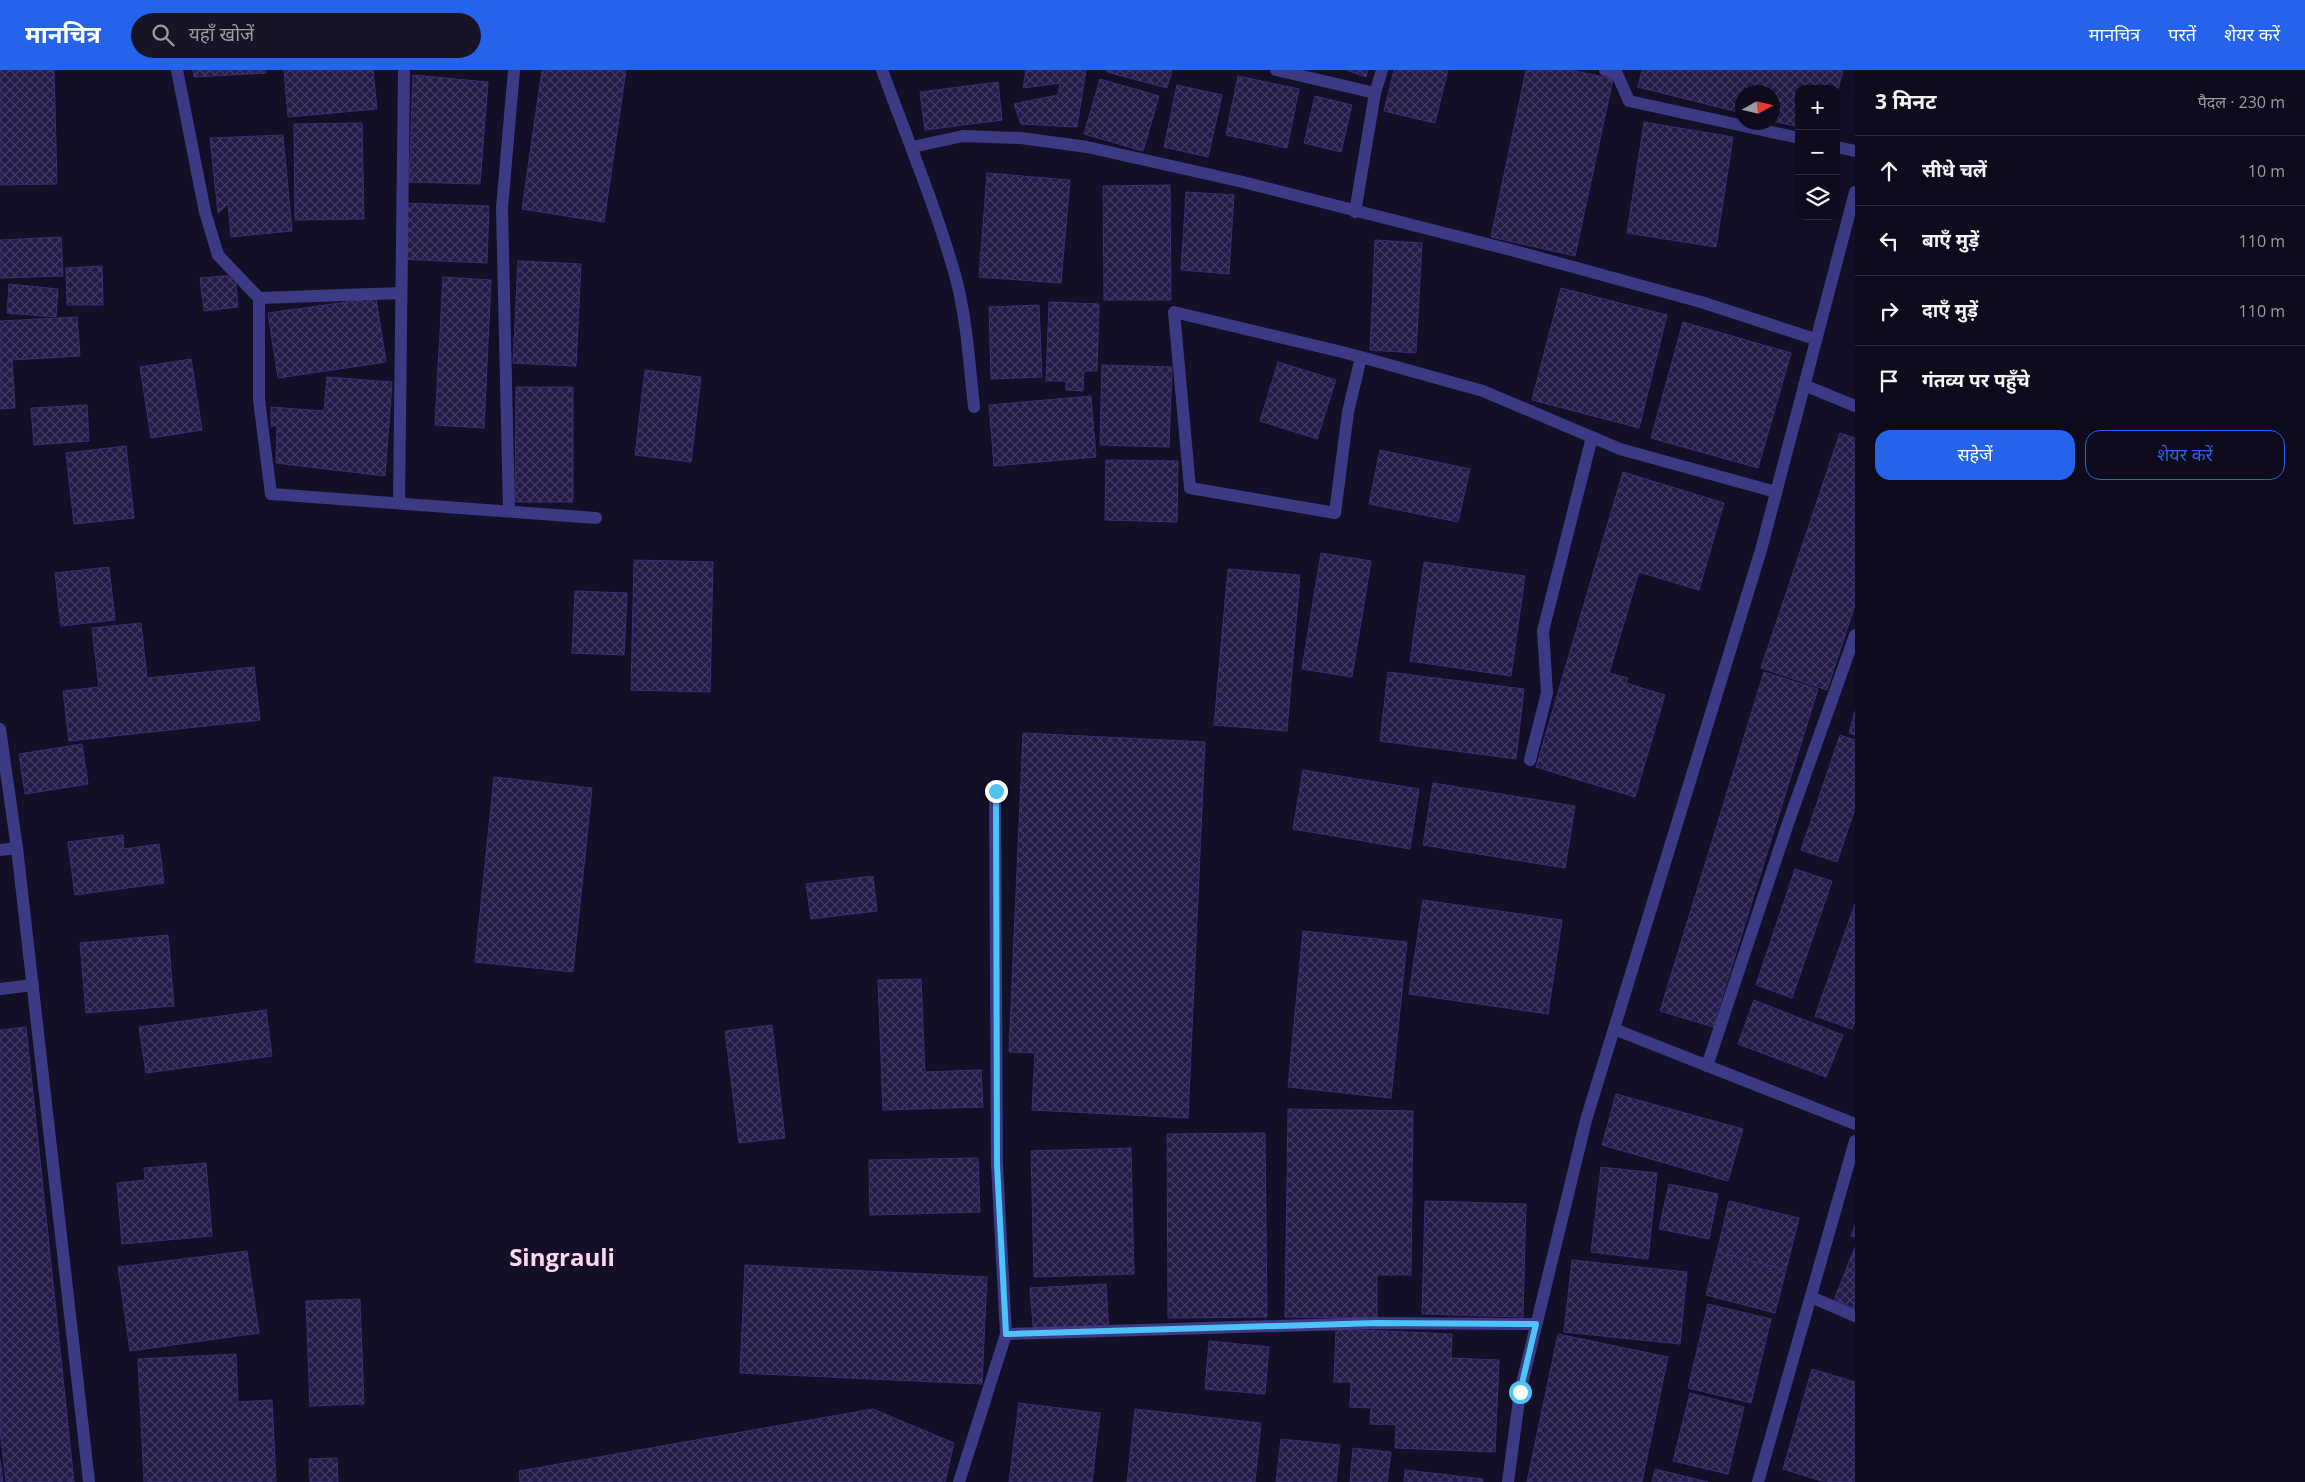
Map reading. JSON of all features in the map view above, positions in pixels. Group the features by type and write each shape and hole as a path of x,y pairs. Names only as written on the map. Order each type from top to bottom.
{"street":[{"path":"177,70 205,212 218,255 259,298 259,400 271,494 596,518"},
{"path":"399,503 404,70"},
{"path":"509,511 502,208 514,70"},
{"path":"882,70 912,147 955,275 965,323 974,408"},
{"path":"1276,70 1375,93"},
{"path":"1355,212 1375,93 1382,70"},
{"path":"1606,70 1617,74 1629,101 1795,137"},
{"path":"912,147 964,136 1021,138 1087,146 1243,182 1355,212 1511,250 1700,302 1815,340"},
{"path":"1840,148 1855,151"},
{"path":"1508,1482 1520,1392 1586,1120 1761,550 1855,192"},
{"path":"259,298 401,293"},
{"path":"1361,357 1348,412 1335,513 1190,488 1174,312 1361,357 1483,391 1620,449 1776,492"},
{"path":"1804,385 1855,406"},
{"path":"1530,760 1547,692 1543,631 1592,437"},
{"path":"1707,1066 1786,829 1855,635"},
{"path":"0,729 17,848 89,1482"},
{"path":"959,1482 1006,1334 997,1165 996,791"},
{"path":"0,850 17,848"},
{"path":"0,989 33,985"},
{"path":"1614,1029 1855,1124"},
{"path":"1758,1482 1855,1141"},
{"path":"1811,1297 1855,1316"},
{"path":"1006,1334 1377,1323 1536,1324"}],"building":[{"path":"0,70 54,70 57,184 0,185"},
{"path":"193,70 266,70 266,73 194,77"},
{"path":"284,70 373,70 377,109 288,117"},
{"path":"542,70 626,70 604,222 522,209"},
{"path":"1026,70 1086,70 1077,127 1021,124 1014,104 1058,95 1060,83 1023,88"},
{"path":"1107,70 1172,70 1167,88 1107,72"},
{"path":"1346,70 1368,70 1366,77"},
{"path":"1394,70 1448,70 1435,123 1384,111"},
{"path":"1526,70 1571,70 1613,79 1575,256 1491,237"},
{"path":"1642,70 1843,70 1839,85 1795,85 1795,126 1780,123 1780,85 1735,85 1735,111 1638,87"},
{"path":"413,75 488,82 480,184 409,182"},
{"path":"1238,76 1299,89 1287,148 1226,135"},
{"path":"1100,79 1159,96 1143,151 1084,134"},
{"path":"998,82 1002,120 925,130 920,92"},
{"path":"1177,85 1222,95 1208,157 1164,147"},
{"path":"1315,96 1352,105 1341,152 1304,143"},
{"path":"1644,122 1733,137 1716,247 1627,233"},
{"path":"362,123 364,219 295,220 294,124"},
{"path":"283,135 292,231 231,237 228,204 218,213 210,138"},
{"path":"987,173 1070,180 1061,283 979,277"},
{"path":"1170,185 1171,300 1104,300 1103,186"},
{"path":"1186,192 1234,195 1229,274 1181,270"},
{"path":"400,203 489,206 487,263 399,259"},
{"path":"61,237 63,276 0,278 0,240"},
{"path":"1375,240 1422,243 1416,353 1370,350"},
{"path":"518,261 581,264 576,366 513,363"},
{"path":"102,266 103,305 67,305 66,268"},
{"path":"235,275 238,307 204,311 200,278"},
{"path":"443,277 491,280 484,428 435,425"},
{"path":"9,284 58,289 56,317 7,313"},
{"path":"1561,288 1667,315 1639,428 1532,400"},
{"path":"376,298 386,362 278,378 268,313"},
{"path":"1049,302 1099,304 1097,371 1084,371 1083,391 1066,390 1066,381 1046,381"},
{"path":"1039,305 1042,377 991,379 989,307"},
{"path":"77,317 80,356 12,360 15,408 0,409 0,321"},
{"path":"1683,322 1791,353 1758,468 1651,438"},
{"path":"191,359 202,430 151,438 140,367"},
{"path":"1278,362 1336,380 1317,439 1260,421"},
{"path":"1102,365 1172,367 1169,447 1100,445"},
{"path":"645,370 701,377 691,462 635,455"},
{"path":"327,377 392,382 385,476 276,463 277,425 271,427 271,407 324,411"},
{"path":"516,387 573,387 573,502 515,502"},
{"path":"1091,396 1096,457 994,466 989,405"},
{"path":"87,405 89,441 34,445 31,408"},
{"path":"1840,433 1855,438 1855,605 1827,690 1761,668"},
{"path":"126,446 134,518 74,524 66,453"},
{"path":"1380,450 1470,469 1458,522 1369,504"},
{"path":"1106,460 1178,461 1177,522 1105,520"},
{"path":"1623,472 1724,503 1699,590 1639,572 1609,673 1628,678 1626,683 1665,695 1635,797 1536,767"},
{"path":"1321,553 1371,561 1352,677 1302,669"},
{"path":"634,560 713,562 710,692 631,690"},
{"path":"1424,562 1525,576 1511,676 1410,661"},
{"path":"109,567 115,620 61,626 55,573"},
{"path":"1228,569 1300,575 1287,731 1214,725"},
{"path":"575,591 627,593 624,655 572,653"},
{"path":"141,623 147,678 254,667 260,720 69,741 63,691 99,687 92,628"},
{"path":"1388,672 1524,689 1516,759 1380,741"},
{"path":"1764,672 1818,689 1713,1027 1660,1011"},
{"path":"1855,711 1855,735 1849,733"},
{"path":"1023,733 1205,742 1188,1118 1032,1110 1035,1053 1009,1052"},
{"path":"1840,735 1855,740 1855,809 1837,862 1801,850"},
{"path":"82,744 88,784 25,794 19,754"},
{"path":"1303,770 1419,789 1410,849 1293,829"},
{"path":"494,777 592,788 573,972 475,962"},
{"path":"1433,783 1575,806 1565,868 1423,845"},
{"path":"123,835 124,849 159,844 164,883 75,895 68,842"},
{"path":"1795,869 1832,881 1792,998 1756,985"},
{"path":"873,876 877,911 811,919 806,884"},
{"path":"1423,900 1562,920 1548,1014 1409,994"},
{"path":"1855,904 1855,1022 1852,1029 1815,1016"},
{"path":"1303,931 1407,942 1391,1098 1288,1087"},
{"path":"168,935 174,1006 86,1013 80,943"},
{"path":"921,979 925,1072 981,1070 983,1107 883,1110 878,980"},
{"path":"1754,1000 1843,1035 1826,1077 1738,1044"},
{"path":"266,1010 272,1056 146,1073 139,1027"},
{"path":"772,1025 785,1138 739,1143 725,1031"},
{"path":"26,1027 74,1482 6,1482 0,1430 0,1030"},
{"path":"1616,1094 1743,1129 1728,1181 1602,1145"},
{"path":"1288,1109 1413,1111 1411,1275 1377,1275 1377,1318 1285,1317"},
{"path":"1265,1133 1267,1317 1168,1318 1167,1134"},
{"path":"1131,1148 1134,1274 1034,1277 1031,1151"},
{"path":"978,1158 980,1212 870,1215 869,1160"},
{"path":"206,1163 212,1236 122,1244 117,1183 145,1180 144,1168"},
{"path":"1601,1167 1657,1173 1648,1259 1591,1252"},
{"path":"1669,1184 1718,1194 1709,1239 1659,1229"},
{"path":"1425,1201 1526,1204 1523,1317 1422,1314"},
{"path":"1729,1201 1799,1218 1786,1270 1717,1252"},
{"path":"1855,1225 1855,1237 1851,1236"},
{"path":"1855,1247 1855,1309 1834,1300"},
{"path":"247,1251 259,1333 130,1351 118,1267"},
{"path":"1717,1252 1786,1270 1775,1313 1706,1295"},
{"path":"1572,1260 1687,1272 1680,1344 1564,1332"},
{"path":"745,1265 987,1277 982,1384 740,1373"},
{"path":"1106,1284 1109,1333 1034,1338 1030,1288"},
{"path":"360,1299 364,1404 310,1406 306,1301"},
{"path":"1708,1304 1771,1319 1751,1403 1688,1388"},
{"path":"1336,1329 1452,1334 1451,1358 1499,1360 1495,1452 1395,1448 1396,1425 1370,1424 1371,1408 1350,1407 1351,1382 1334,1382"},
{"path":"1558,1334 1668,1357 1642,1482 1527,1482"},
{"path":"1209,1341 1269,1347 1265,1394 1205,1389"},
{"path":"236,1354 238,1402 272,1400 276,1482 144,1482 138,1359"},
{"path":"1812,1369 1855,1382 1855,1482 1825,1482 1783,1469"},
{"path":"1690,1393 1744,1407 1728,1474 1673,1461"},
{"path":"1019,1403 1100,1413 1092,1482 1009,1482"},
{"path":"873,1409 954,1443 945,1482 520,1482 519,1471"},
{"path":"1135,1409 1261,1423 1255,1482 1127,1482"},
{"path":"1281,1439 1340,1445 1336,1482 1276,1482"},
{"path":"1353,1448 1391,1452 1387,1482 1350,1482"},
{"path":"337,1458 338,1482 310,1482 309,1459"},
{"path":"0,1459 3,1482 0,1482"},
{"path":"1655,1469 1708,1482 1652,1482"},
{"path":"1405,1470 1483,1479 1483,1482 1404,1482"}],"district":[{"name":"Singrauli","path":"562,1256"}],"route":[{"path":"996,791 997,1165 1006,1334 1377,1323 1536,1324 1520,1392"}]}
